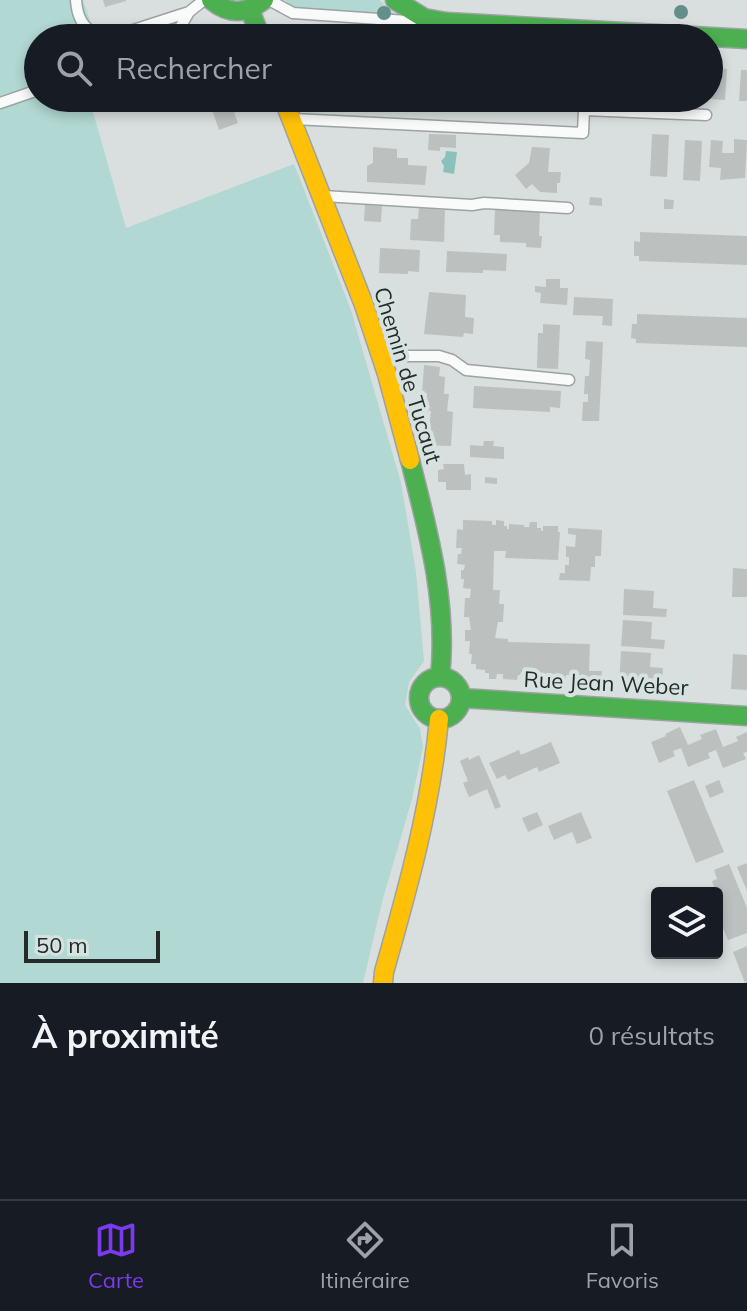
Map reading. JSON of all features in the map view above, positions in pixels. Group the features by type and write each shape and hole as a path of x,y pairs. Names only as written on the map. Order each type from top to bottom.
{"main road":[{"path":"211,0 231,12 261,3 261,24"},
{"path":"395,0 424,18 481,24"},
{"path":"723,38 747,39"},
{"name":"Chemin de Tucaut","path":"288,112 383,360 439,584 440,677"},
{"path":"440,677 455,683 461,698 455,713 439,719 425,713 419,696 426,682 440,677"},
{"name":"Rue Jean Weber","path":"461,698 747,716"},
{"path":"383,983 426,823 435,771 439,719"}],"lane":[{"path":"76,0 82,24"},
{"path":"152,24 189,12 204,0"},
{"path":"261,3 293,13 407,21 424,18"},
{"path":"182,24 189,12"},
{"path":"0,103 24,95"},
{"path":"291,119 583,133 584,112"},
{"path":"633,112 706,115"},
{"path":"321,196 568,208"},
{"path":"383,360 404,356 439,356 452,360 466,370 569,380"}],"green space":[{"path":"0,0 83,0 91,24 24,24 24,112 93,112 126,228 294,164 351,310 401,483 416,572 424,661 409,682 405,705 420,729 423,747 363,983 0,983"},
{"path":"285,0 379,0 398,17 305,11"}],"water":[{"path":"446,151 457,152 454,174 443,172 441,161"}],"building":[{"path":"103,0 126,0 126,1 105,7"},
{"path":"723,69 727,69 723,100"},
{"path":"741,70 747,70 747,101 739,101"},
{"path":"213,112 237,112 234,113 238,123 219,130"},
{"path":"429,134 456,135 456,148 428,150"},
{"path":"652,134 669,135 667,177 650,176"},
{"path":"734,139 747,140 745,178 720,180 721,168 709,167 711,140 723,141 722,153 734,153"},
{"path":"685,140 702,141 700,181 683,180"},
{"path":"373,147 397,149 397,158 408,158 408,165 427,166 425,185 367,182 367,166 373,163"},
{"path":"532,147 550,148 548,172 561,172 557,193 540,192 532,184 526,189 515,175 529,163"},
{"path":"590,197 602,198 602,206 589,205"},
{"path":"664,199 674,200 673,209 664,209"},
{"path":"365,205 382,206 381,222 364,221"},
{"path":"419,208 445,210 444,242 410,240 411,219 418,219"},
{"path":"495,208 540,210 541,248 526,247 526,243 500,242 500,235 494,235"},
{"path":"640,232 747,236 747,265 639,261 639,256 634,256 634,241 640,242"},
{"path":"380,248 420,250 419,272 379,273"},
{"path":"447,251 507,254 506,271 446,272"},
{"path":"546,279 560,279 560,288 568,288 567,305 540,303 541,293 535,292 535,286 546,287"},
{"path":"429,292 466,295 465,317 474,318 473,334 464,333 463,337 424,334"},
{"path":"574,297 613,299 612,326 602,325 603,316 573,315"},
{"path":"637,314 747,318 747,347 636,343 636,339 631,338 632,324 637,324"},
{"path":"543,324 560,325 558,369 537,368 538,333 543,333"},
{"path":"586,341 603,342 599,421 582,421 583,402 588,402 588,394 584,394 590,360 585,359"},
{"path":"424,365 440,367 439,376 445,377 444,394 449,394 447,411 453,412 451,446 418,445 414,427 429,428 431,411 426,410 427,393 422,393"},
{"path":"474,386 561,391 560,408 550,407 550,412 473,408"},
{"path":"484,441 494,441 493,446 504,447 504,459 470,457 470,445 483,446"},
{"path":"443,464 464,464 465,475 471,474 471,490 446,490 446,482 438,482 438,470 444,469"},
{"path":"485,477 497,478 497,484 485,483"},
{"path":"463,520 492,521 492,525 496,525 496,520 504,521 507,529 509,524 524,525 525,530 530,522 537,522 537,528 541,531 543,526 558,526 558,560 505,558 506,551 494,551 493,590 500,590 499,604 504,604 503,622 498,622 495,638 508,639 508,642 590,644 589,671 602,671 601,686 572,684 572,675 566,675 566,680 558,679 558,674 552,678 552,683 536,682 535,673 531,678 524,678 521,672 517,680 503,679 503,674 489,679 489,673 471,664 470,641 465,641 465,630 471,630 469,617 464,617 465,598 470,598 471,589 463,588 461,570 465,565 457,564 462,548 456,548 457,529 463,530"},
{"path":"568,528 602,530 601,556 595,556 590,581 559,580 560,573 565,573 565,565 569,565 566,546 575,547 576,535 568,534"},
{"path":"733,568 747,569 747,597 732,597"},
{"path":"624,589 654,591 653,608 667,609 666,617 623,615"},
{"path":"623,620 652,622 651,639 665,640 664,649 621,646"},
{"path":"621,651 651,653 650,667 663,668 662,686 619,684"},
{"path":"733,654 747,655 747,690 731,689"},
{"path":"680,727 688,745 702,739 700,735 716,729 723,747 738,741 736,737 747,732 747,752 743,753 746,759 723,768 716,750 708,753 710,758 688,767 681,748 673,751 675,756 659,763 651,742"},
{"path":"551,742 560,763 539,772 537,767 508,780 505,775 497,779 489,763 519,750 521,755"},
{"path":"479,755 501,807 495,809 487,789 469,797 463,783 468,781 460,761"},
{"path":"694,780 724,852 696,863 667,791"},
{"path":"719,780 724,792 710,798 705,786"},
{"path":"537,812 543,825 528,832 522,818"},
{"path":"581,812 592,838 577,844 572,832 554,840 548,826"},
{"path":"747,863 747,891 737,867"},
{"path":"729,864 747,908 747,933 728,940 723,928 723,887 714,887 712,881 717,879 714,870"},
{"path":"747,946 747,983 745,983 733,952"}],"traffic: fast":[{"path":"211,0 224,8 238,11 264,0"},
{"path":"395,0 424,18 481,24"},
{"path":"250,10 256,24"},
{"path":"723,38 747,39"},
{"path":"410,460 430,540 439,595 440,677"},
{"path":"440,677 455,683 461,698 455,713 440,719 425,713 419,698 425,683 440,677"},
{"path":"461,698 747,716"}],"traffic: slow":[{"path":"288,112 364,305 387,374 410,460"},
{"path":"383,983 424,815 439,719"}]}
